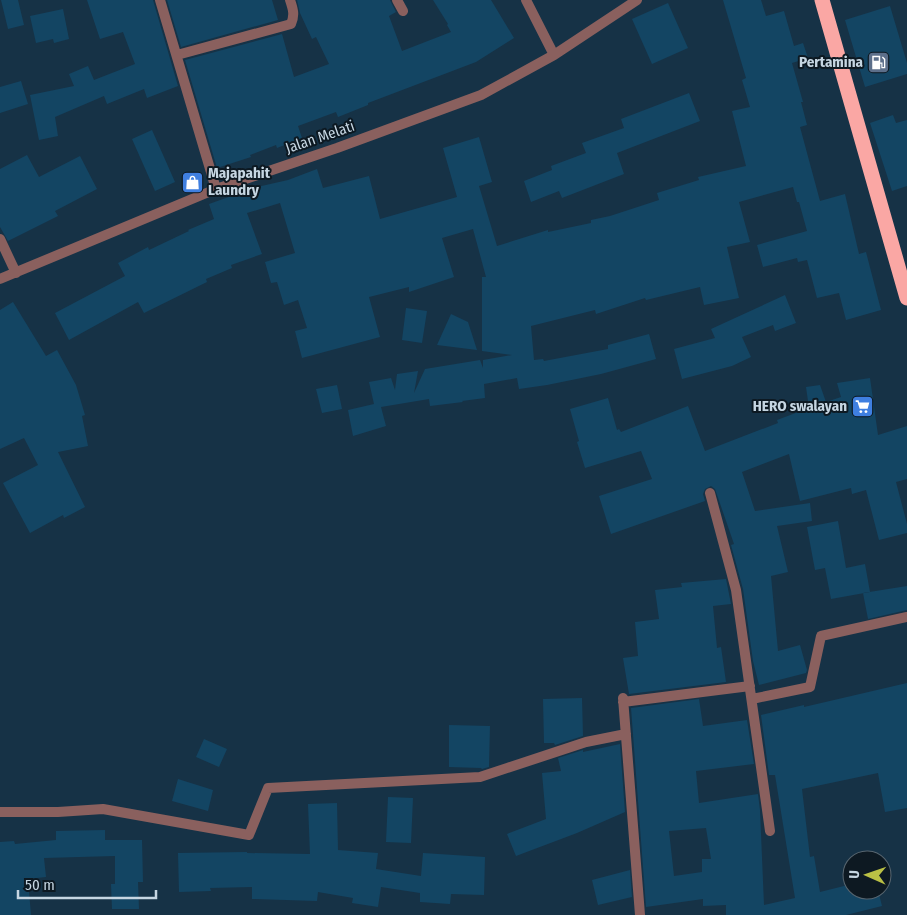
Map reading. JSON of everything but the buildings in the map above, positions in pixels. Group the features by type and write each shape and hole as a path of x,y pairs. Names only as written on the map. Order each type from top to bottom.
{"highway":[{"path":"822,0 907,298"}],"street":[{"path":"160,0 216,189"},
{"path":"177,55 291,24 294,17 290,0"},
{"path":"397,0 403,11"},
{"path":"526,0 554,54"},
{"name":"Jalan Melati","path":"0,279 216,189 337,148 481,95 554,54 637,0"},
{"path":"0,239 16,273"},
{"path":"710,493 736,590 770,831"},
{"path":"752,699 810,687 821,636 907,617"},
{"path":"640,915 623,700 750,686"},
{"path":"0,812 58,812 103,809 249,835 268,788 480,777 586,742 626,734"}],"place":[{"name":"Pertamina","path":"879,62"},
{"name":"Majapahit Laundry","path":"192,182"},
{"name":"HERO swalayan","path":"863,406"}]}
